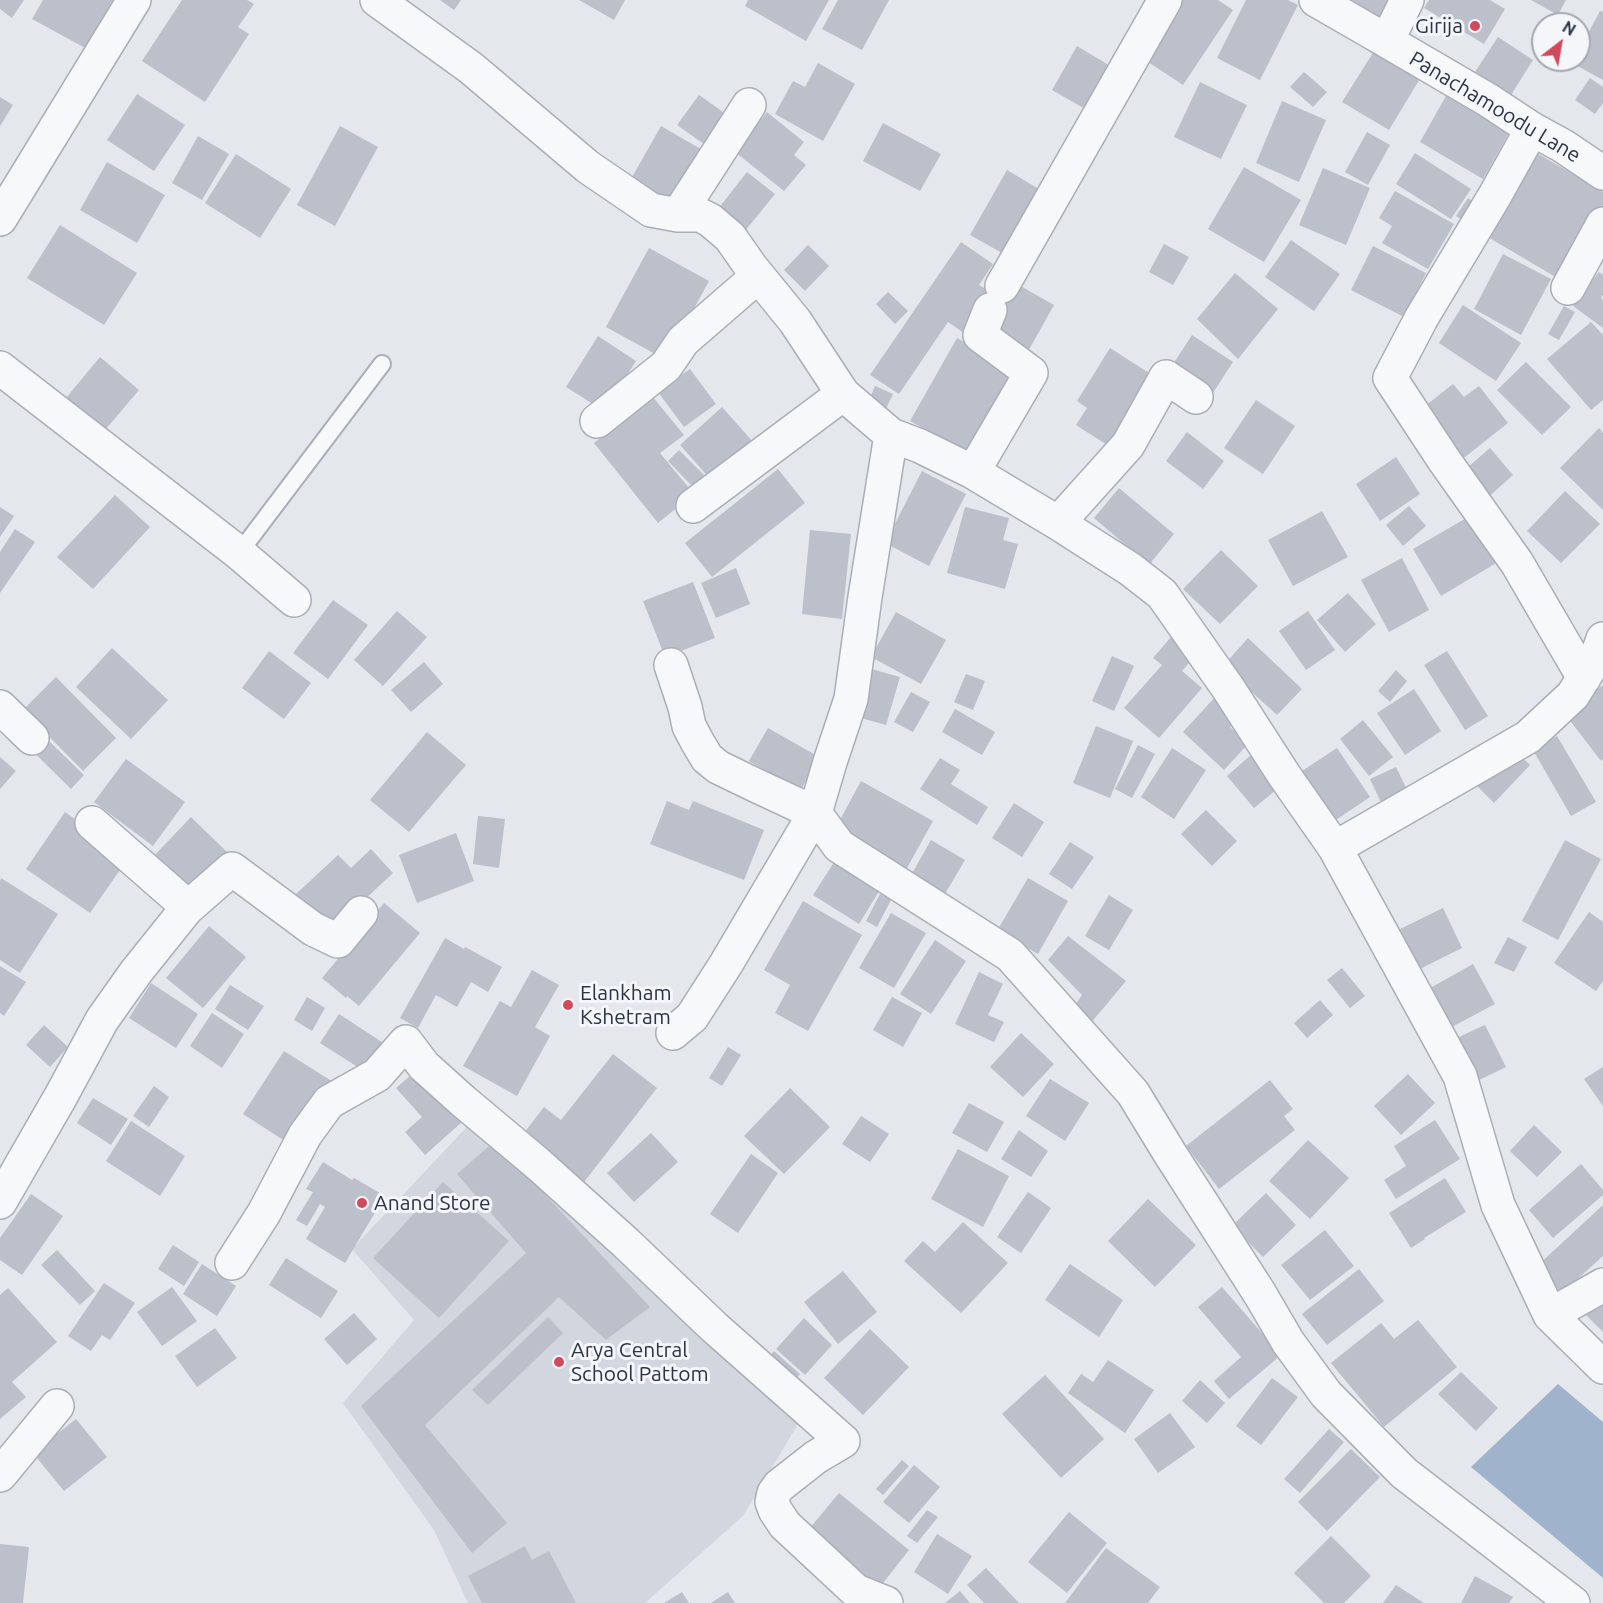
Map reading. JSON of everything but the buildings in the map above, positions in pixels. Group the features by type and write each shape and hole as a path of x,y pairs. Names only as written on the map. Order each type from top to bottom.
{"street":[{"path":"0,219 134,0"},
{"path":"377,0 471,68 588,167 651,210 678,215 700,215 710,220 730,237 795,321 843,394 891,435 920,446 973,472 1130,569 1162,594 1335,848 1460,1076 1498,1205 1550,1315 1603,1367"},
{"name":"Panachamoodu Lane","path":"1316,0 1488,100 1603,173"},
{"path":"1387,41 1407,0"},
{"path":"973,472 1031,373 980,334 996,298 1162,1"},
{"path":"678,215 749,105"},
{"path":"1532,129 1422,318 1390,378 1444,460 1517,563 1584,678"},
{"path":"1568,288 1603,224"},
{"path":"597,422 666,366 683,341 758,276"},
{"path":"0,368 239,553 294,600"},
{"path":"1058,523 1128,445 1166,377 1196,397"},
{"path":"693,506 843,394"},
{"path":"673,1033 692,1017 815,813 851,699 891,435"},
{"path":"1335,848 1528,737 1573,695 1597,656 1603,639"},
{"path":"672,665 689,726 707,758 744,780 815,813 839,846 1010,955 1133,1094 1260,1294 1287,1342 1326,1394 1404,1473 1573,1603"},
{"path":"0,707 32,738"},
{"path":"0,1202 102,1020 136,972 188,907 92,823"},
{"path":"184,911 232,869 313,929 338,941 361,913"},
{"path":"232,1263 264,1213 305,1135 329,1102 377,1075 406,1042 424,1066 537,1162 714,1327 843,1441 816,1457 779,1486 772,1502 785,1525 856,1591 886,1603"},
{"path":"1550,1315 1603,1285"},
{"path":"0,1475 57,1406"}],"lane":[{"path":"239,553 382,364"}],"shaded area":[{"name":"Arya Central School Pattom","path":"479,1114 801,1419 743,1516 645,1603 468,1603 434,1530 343,1403 414,1320 352,1249"}],"water":[{"path":"1558,1384 1603,1422 1603,1578 1471,1467"}],"place":[{"name":"Girija","path":"1475,26"},
{"name":"Elankham Kshetram","path":"568,1005"},
{"name":"Anand Store","path":"362,1203"},
{"name":"Arya Central School Pattom","path":"559,1362"}]}
